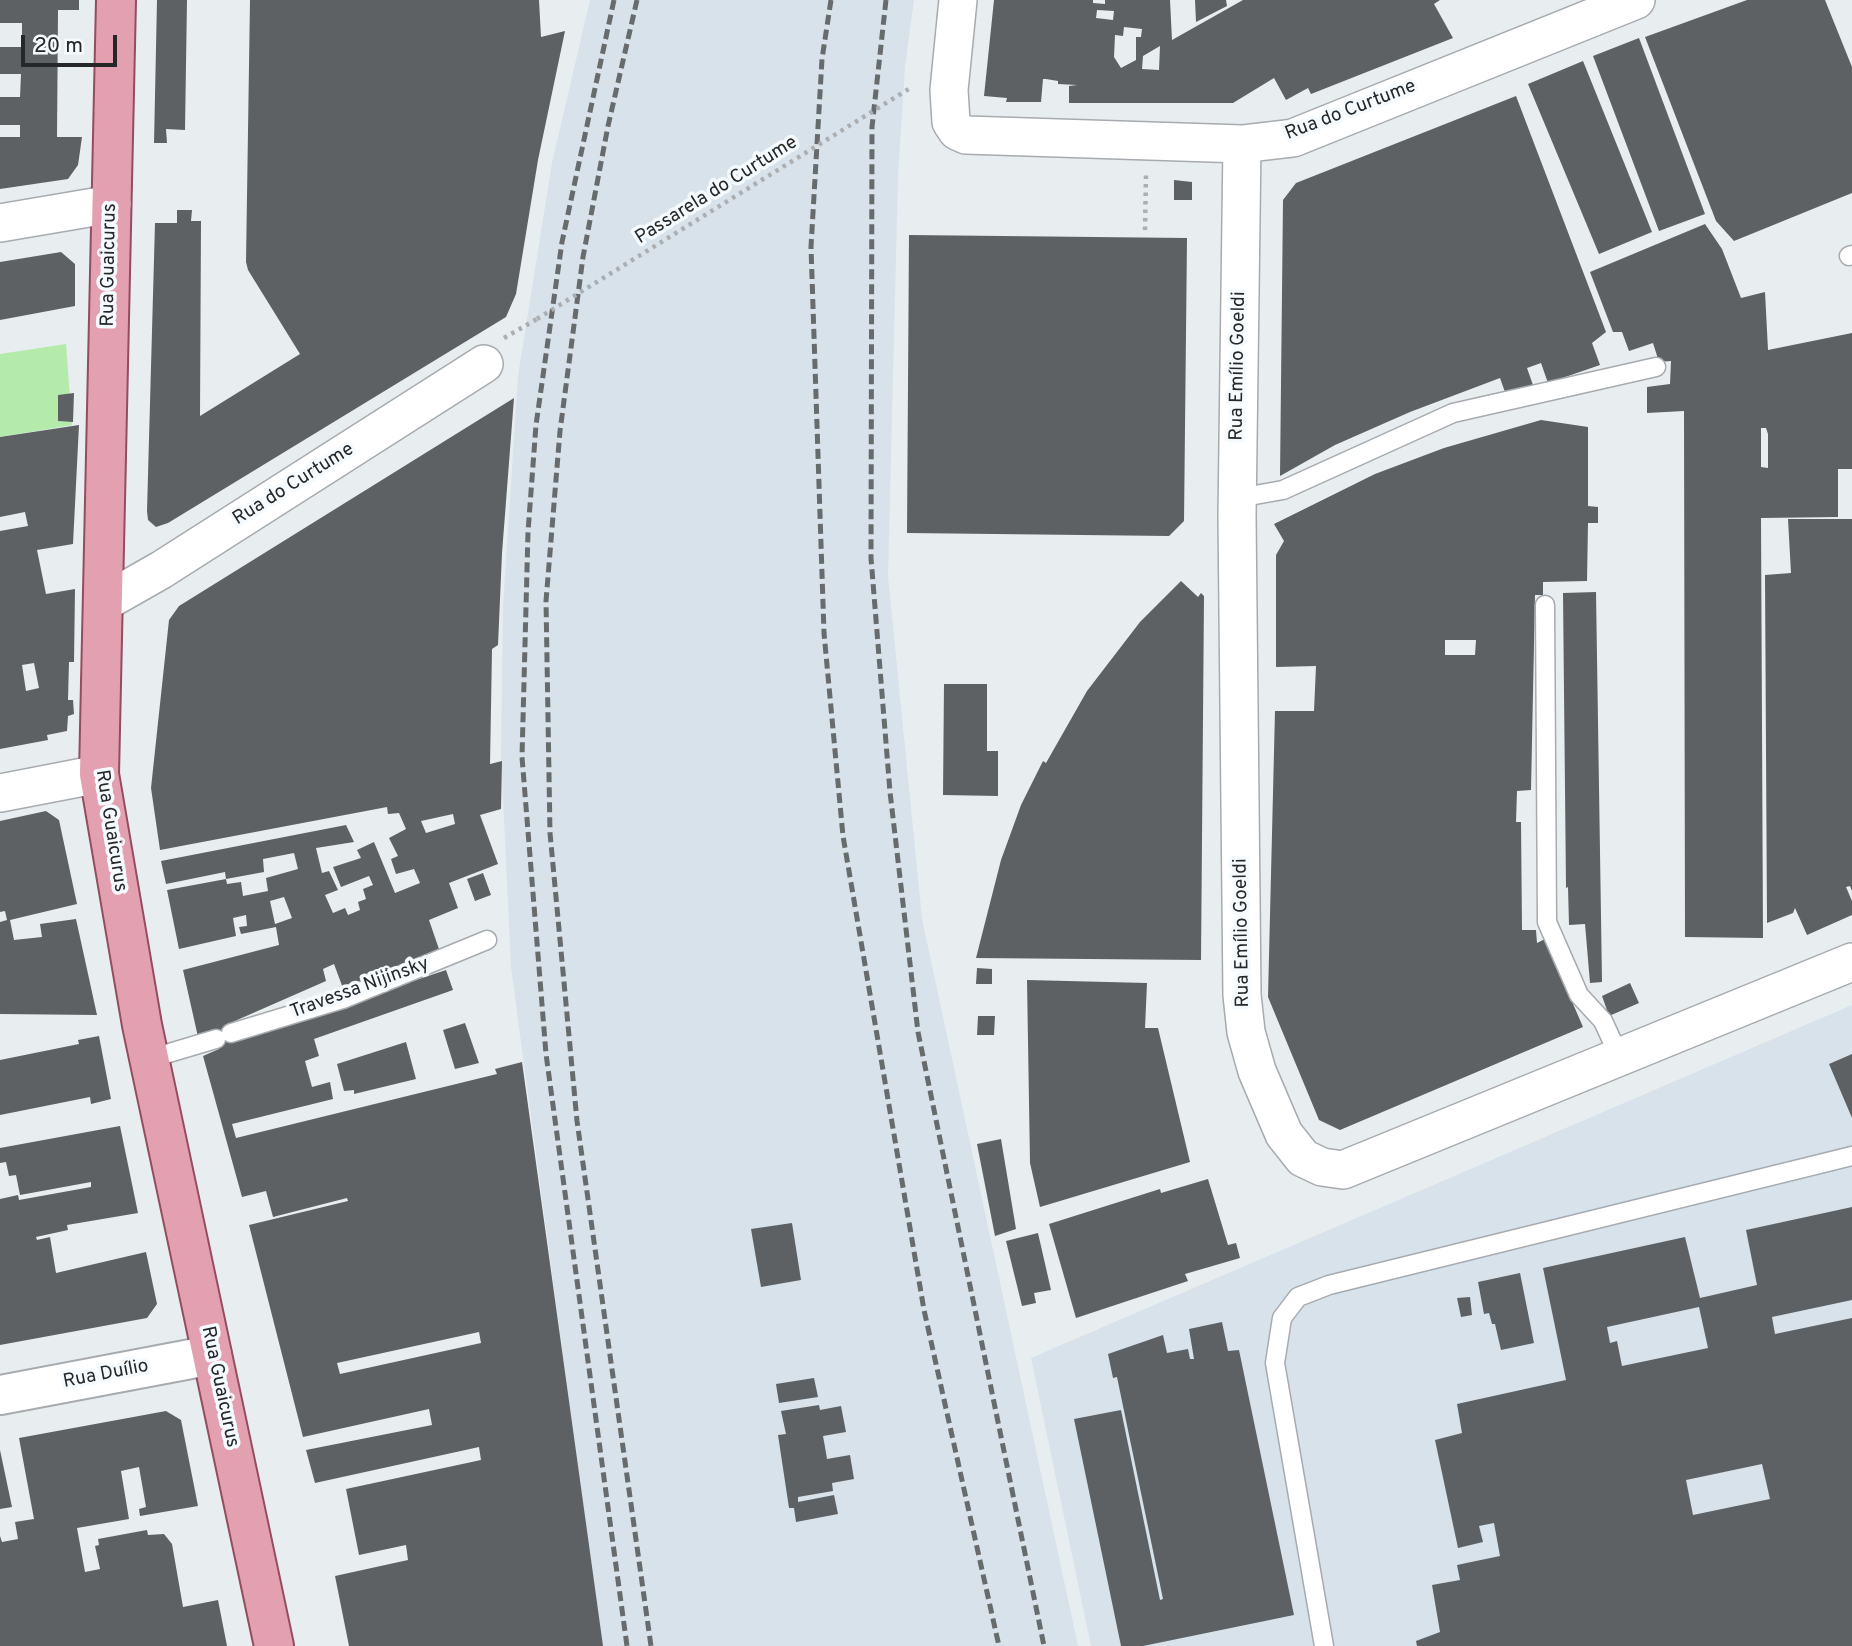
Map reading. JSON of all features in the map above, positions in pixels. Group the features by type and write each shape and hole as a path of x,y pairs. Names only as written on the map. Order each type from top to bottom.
{"main road":[{"name":"Rua Guaicurus","path":"116,0 99,774 149,1059 274,1646"}],"street":[{"name":"Rua do Curtume","path":"958,0 950,109 951,122 957,131 966,135 1242,144 1293,138 1636,0"},
{"name":"Rua Emílio Goeldi","path":"1242,144 1238,498 1242,995 1247,1032 1257,1071 1284,1134 1304,1158 1322,1167 1343,1170 1852,962"},
{"path":"0,223 112,204"},
{"name":"Rua do Curtume","path":"103,603 160,570 484,364"},
{"path":"0,793 99,774"},
{"name":"Rua Duílio","path":"0,1395 212,1355"}],"lane":[{"path":"1238,498 1283,490 1453,413 1656,367"},
{"path":"1545,605 1547,922 1579,995 1603,1021 1620,1058"},
{"name":"Travessa Nijinsky","path":"149,1059 343,999 487,940"},
{"path":"1324,1646 1275,1363 1282,1318 1298,1297 1329,1285 1852,1156"}],"path":[{"name":"Passarela do Curtume","path":"537,319 912,87"},
{"path":"1145,230 1146,175"}],"shaded area":[{"path":"590,0 914,0 905,66 898,176 888,576 922,919 1078,1646 602,1646 511,967 501,754 503,606 518,376 552,163"},
{"path":"1852,1005 1852,1646 1091,1646 1031,1358"}],"green space":[{"path":"66,344 72,425 0,437 0,354"}],"building":[{"path":"0,0 79,0 79,10 58,10 57,137 82,137 78,165 68,179 0,189 0,137 20,137 20,125 0,125 0,97 20,97 21,74 0,74 0,47 22,47 22,23 0,23"},
{"path":"157,0 187,0 185,130 166,129 167,143 154,143"},
{"path":"250,0 539,0 541,37 565,31 538,160 516,294 506,317 168,523 156,527 148,520 147,511 155,223 177,223 177,210 192,210 191,221 201,221 200,416 300,354 248,270 246,262"},
{"path":"994,0 1093,0 1093,3 1105,4 1105,0 1170,0 1172,40 1243,0 1440,0 1434,4 1453,38 1311,94 1308,88 1286,100 1274,78 1233,103 1069,103 1069,86 1077,85 1058,84 1058,81 1046,79 1043,79 1041,102 1006,102 1007,98 984,96","holes":["1097,10 1114,11 1113,20 1096,18","1124,27 1142,29 1141,37 1136,37 1136,60 1121,68 1114,57 1115,35 1123,36","1160,46 1159,70 1142,69 1143,56"]},
{"path":"1195,0 1226,0 1227,6 1196,22"},
{"path":"1747,0 1825,0 1852,67 1852,193 1734,241 1716,221 1645,37"},
{"path":"1639,38 1705,214 1659,231 1593,56"},
{"path":"1583,61 1652,232 1599,254 1528,84"},
{"path":"1516,96 1606,332 1592,343 1600,365 1548,383 1541,363 1527,368 1533,385 1506,395 1500,378 1410,412 1335,445 1280,476 1283,200 1296,183"},
{"path":"1174,180 1192,182 1192,200 1174,200"},
{"path":"1705,224 1722,249 1741,298 1765,292 1768,350 1852,333 1852,469 1838,469 1838,517 1761,518 1763,938 1685,937 1684,411 1647,413 1647,387 1670,384 1671,361 1659,362 1653,343 1629,351 1622,332 1613,332 1590,272","holes":["1761,428 1766,428 1768,434 1768,468 1761,467"]},
{"path":"909,235 1187,238 1184,521 1169,536 907,533"},
{"path":"61,252 75,264 75,306 0,320 0,262"},
{"path":"74,393 73,422 58,421 58,395"},
{"path":"514,398 498,645 492,649 490,764 502,761 501,809 480,815 498,864 449,883 458,908 429,920 440,952 344,991 334,964 323,969 326,981 228,1024 234,1041 446,970 453,990 314,1039 319,1056 305,1061 312,1087 330,1082 333,1099 232,1124 236,1138 497,1074 495,1069 522,1062 603,1646 349,1646 335,1576 408,1560 406,1545 359,1555 346,1489 481,1460 479,1447 315,1483 306,1450 432,1425 429,1409 303,1437 249,1225 348,1201 347,1198 273,1217 266,1191 242,1197 203,1056 219,1049 213,1030 198,1037 183,970 279,945 276,927 241,934 239,927 247,926 246,915 233,918 236,936 179,949 167,890 226,879 225,872 166,884 161,861 346,825 354,842 316,848 322,873 329,871 338,890 325,895 333,913 345,908 348,915 360,910 358,902 366,899 363,889 373,885 369,876 341,887 333,867 361,858 357,850 374,842 395,893 420,883 414,869 396,874 391,859 398,856 389,838 406,829 399,813 388,814 387,807 160,850 151,788 169,620 179,606","holes":["453,814 455,824 426,833 421,821","294,853 298,869 266,878 268,891 243,896 241,882 227,884 226,879 264,872 263,859","284,897 292,918 275,924 270,901","479,1332 481,1343 340,1374 337,1363"]},
{"path":"1541,420 1588,427 1588,506 1598,507 1598,523 1588,523 1587,581 1543,582 1543,595 1535,595 1531,790 1517,791 1516,822 1521,822 1522,930 1536,930 1537,943 1545,939 1583,1027 1340,1130 1319,1120 1268,997 1275,711 1314,711 1316,666 1276,667 1276,555 1284,541 1274,524 1375,474 1444,448","holes":["1445,640 1476,640 1475,655 1445,655"]},
{"path":"79,425 73,544 37,550 46,594 75,589 74,662 69,662 68,700 73,700 74,714 68,716 67,731 47,735 48,740 0,749 0,531 28,526 25,512 0,517 0,437","holes":["34,663 39,688 26,691 22,665"]},
{"path":"1788,519 1852,519 1852,891 1850,886 1846,887 1852,901 1852,915 1807,935 1795,908 1793,913 1767,923 1765,575 1791,573"},
{"path":"1181,581 1198,597 1201,593 1204,596 1201,960 976,958 1001,860 1021,805 1043,761 1046,763 1087,691 1140,622"},
{"path":"1596,592 1602,982 1590,983 1585,924 1569,925 1568,887 1566,888 1563,593"},
{"path":"944,684 987,684 987,751 998,751 998,796 943,795"},
{"path":"46,811 59,820 77,904 10,920 14,940 42,937 40,924 76,919 97,1015 0,1014 0,922 7,920 5,911 0,912 0,821"},
{"path":"483,873 491,895 475,901 467,879"},
{"path":"977,968 992,969 992,984 976,984"},
{"path":"1027,980 1147,983 1145,1028 1158,1028 1190,1162 1040,1207 1030,1163"},
{"path":"1630,983 1639,1003 1609,1016 1602,996"},
{"path":"978,1016 995,1016 994,1035 977,1035"},
{"path":"465,1023 479,1063 455,1069 443,1030"},
{"path":"99,1036 111,1099 91,1104 90,1097 0,1115 0,1060 79,1044 78,1040"},
{"path":"406,1042 416,1079 354,1094 354,1090 344,1091 337,1064"},
{"path":"1852,1054 1852,1118 1829,1064"},
{"path":"120,1126 138,1213 67,1225 68,1230 36,1237 37,1240 50,1237 56,1273 146,1252 157,1304 147,1318 0,1345 0,1199 18,1195 19,1200 91,1187 91,1182 20,1195 16,1175 9,1176 6,1162 0,1163 0,1148"},
{"path":"1001,1139 1016,1229 995,1236 977,1144"},
{"path":"1208,1179 1228,1245 1236,1243 1240,1258 1185,1274 1188,1281 1076,1318 1049,1224 1160,1189 1161,1193"},
{"path":"1852,1207 1852,1300 1772,1317 1775,1334 1852,1318 1852,1646 1417,1646 1416,1641 1440,1632 1432,1585 1460,1580 1457,1565 1500,1556 1494,1523 1479,1526 1483,1542 1458,1548 1435,1440 1462,1433 1457,1404 1566,1380 1543,1268 1685,1237 1700,1298 1757,1285 1746,1230","holes":["1699,1307 1708,1348 1622,1366 1617,1341 1610,1343 1607,1327","1762,1464 1770,1499 1693,1515 1686,1480"]},
{"path":"792,1223 801,1280 761,1287 751,1229"},
{"path":"1038,1233 1051,1290 1034,1293 1036,1303 1022,1306 1006,1241"},
{"path":"1520,1273 1534,1343 1501,1350 1495,1324 1492,1324 1489,1313 1484,1314 1478,1282"},
{"path":"1470,1297 1472,1315 1461,1317 1457,1298"},
{"path":"1222,1322 1228,1351 1239,1350 1294,1615 1143,1646 1121,1646 1074,1419 1121,1410 1160,1600 1163,1599 1117,1377 1113,1378 1108,1354 1163,1335 1167,1353 1188,1349 1190,1359 1194,1359 1189,1329"},
{"path":"814,1378 818,1397 779,1403 776,1384"},
{"path":"819,1405 820,1410 841,1406 846,1432 823,1436 827,1459 850,1455 854,1479 832,1483 833,1491 798,1497 798,1502 834,1495 838,1514 796,1522 794,1508 789,1508 778,1435 786,1434 781,1411"},
{"path":"166,1411 181,1420 198,1506 140,1516 139,1509 146,1507 139,1467 121,1471 129,1519 77,1528 85,1572 100,1569 95,1546 99,1545 98,1539 147,1530 148,1535 164,1534 172,1544 183,1607 218,1600 227,1646 0,1646 0,1536 2,1542 18,1539 15,1522 34,1519 19,1438"},
{"path":"0,1450 12,1507 0,1509"}],"railway":[{"path":"614,0 562,242 536,425 528,532 522,757 546,1054 627,1646"},
{"path":"637,0 608,126 583,257 560,431 546,601 550,833 577,1121 651,1646"},
{"path":"831,0 822,59 811,247 824,633 843,836 924,1310 999,1646"},
{"path":"886,0 872,127 871,558 890,792 918,1032 1044,1646"}]}
